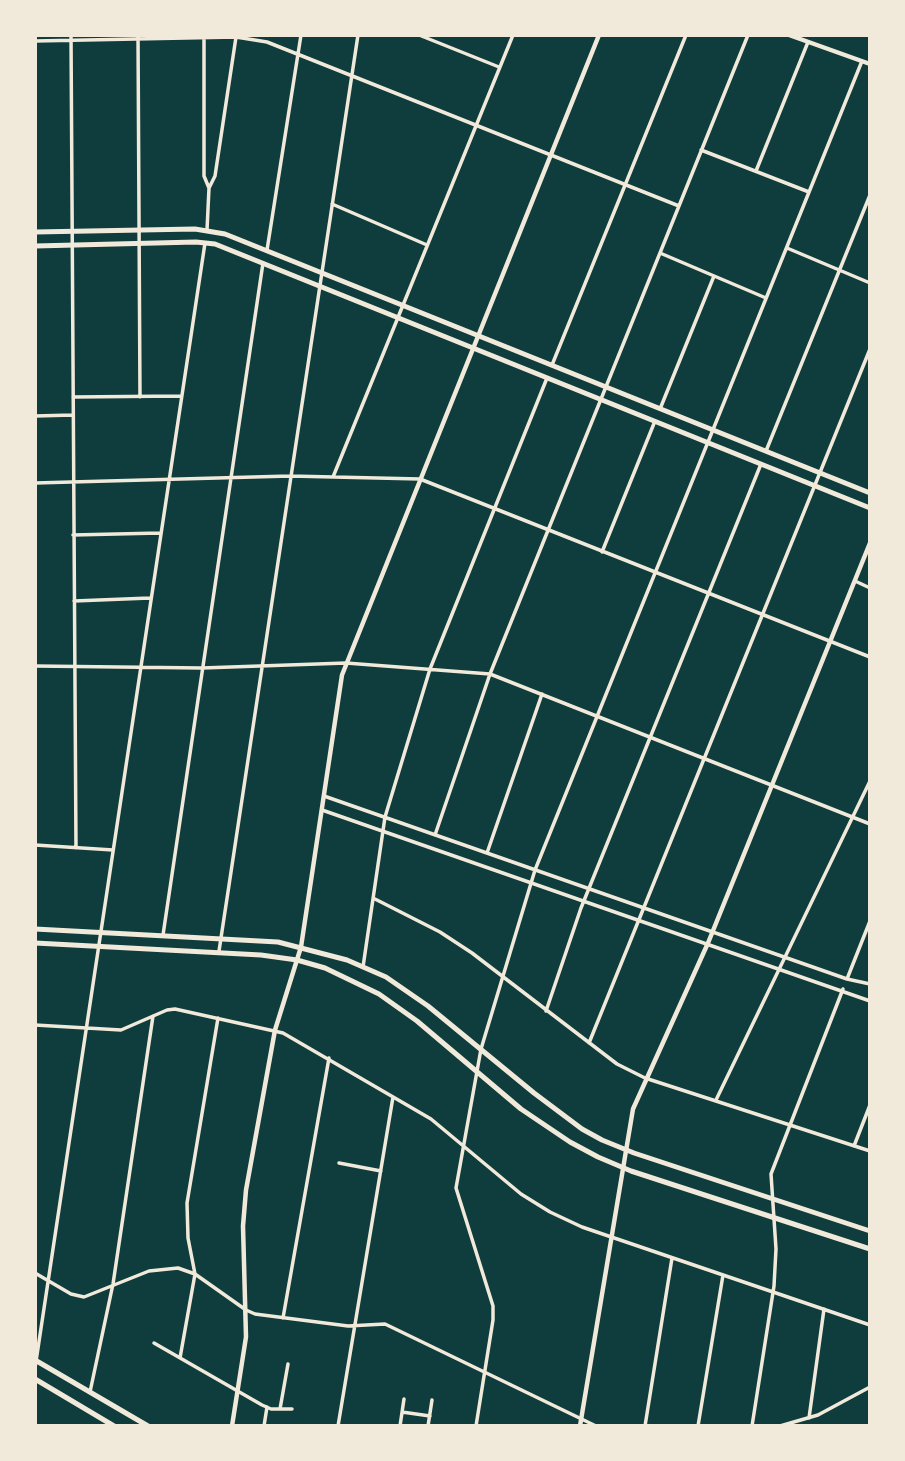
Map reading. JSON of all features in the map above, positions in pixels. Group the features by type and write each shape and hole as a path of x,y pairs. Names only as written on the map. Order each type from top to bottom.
{"main road":[{"path":"35,232 207,230 267,250 870,492"},
{"path":"35,246 205,243 225,248 870,508"},
{"path":"35,929 278,942 363,967 386,977 428,1006 582,1129 625,1150 870,1231"},
{"path":"35,943 219,951 297,960 325,968 379,995 417,1021 521,1108 570,1143 622,1168 870,1249"},
{"path":"36,1360 148,1426"},
{"path":"35,1380 114,1426"}],"street":[{"path":"267,250 300,35"},
{"path":"219,951 358,35"},
{"path":"419,35 499,67"},
{"path":"333,477 513,35"},
{"path":"233,1426 246,1337 243,1226 245,1199 275,1030 301,947 346,663 599,35"},
{"path":"552,365 686,35"},
{"path":"435,835 490,674 748,35"},
{"path":"789,35 870,64"},
{"path":"204,36 204,176 209,188"},
{"path":"207,230 209,188 215,176 236,36"},
{"path":"35,41 71,38 236,36 267,41 679,205"},
{"path":"138,37 140,397"},
{"path":"71,38 76,848"},
{"path":"756,171 808,42"},
{"path":"476,1426 493,1320 492,1306 456,1188 481,1049 535,870 862,61"},
{"path":"701,150 809,192"},
{"path":"766,451 870,195"},
{"path":"332,204 427,245"},
{"path":"35,1368 205,243"},
{"path":"787,248 870,283"},
{"path":"660,253 766,298"},
{"path":"163,935 263,263"},
{"path":"660,409 714,276"},
{"path":"589,1043 870,349"},
{"path":"363,967 382,830 430,669 547,378"},
{"path":"73,397 181,396"},
{"path":"35,416 73,415"},
{"path":"602,552 655,421"},
{"path":"546,1011 584,900 761,464"},
{"path":"35,483 290,476 420,479 870,657"},
{"path":"74,535 160,533"},
{"path":"580,1423 633,1109 645,1077 708,943 870,543"},
{"path":"855,581 870,588"},
{"path":"74,601 150,598"},
{"path":"35,666 202,668 346,663 490,674 870,824"},
{"path":"487,853 541,695"},
{"path":"716,1100 870,781"},
{"path":"324,796 847,979 870,984"},
{"path":"322,810 843,989 870,1001"},
{"path":"35,845 113,850"},
{"path":"373,898 440,932 503,976 617,1064 645,1077 870,1151"},
{"path":"847,979 870,921"},
{"path":"752,1426 774,1292 776,1249 771,1174 843,989"},
{"path":"35,1025 121,1030 175,1009 275,1030 296,1039 431,1119 521,1194 550,1212 610,1237 870,1325"},
{"path":"90,1392 113,1284 153,1016"},
{"path":"180,1358 195,1274 188,1238 187,1203 218,1018"},
{"path":"283,1318 329,1058"},
{"path":"338,1426 393,1097"},
{"path":"854,1146 870,1105"},
{"path":"338,1163 381,1171"},
{"path":"645,1426 672,1258"},
{"path":"35,1273 78,1297 90,1295 157,1269 178,1268 195,1274 246,1310 283,1318 394,1326 580,1423 596,1426"},
{"path":"698,1426 723,1275"},
{"path":"808,1418 824,1309"},
{"path":"154,1343 267,1407 292,1409"},
{"path":"280,1409 288,1364"},
{"path":"780,1426 808,1418 870,1387"},
{"path":"400,1426 404,1399"},
{"path":"428,1426 432,1400"},
{"path":"264,1426 267,1407"},
{"path":"402,1412 430,1416"}]}
